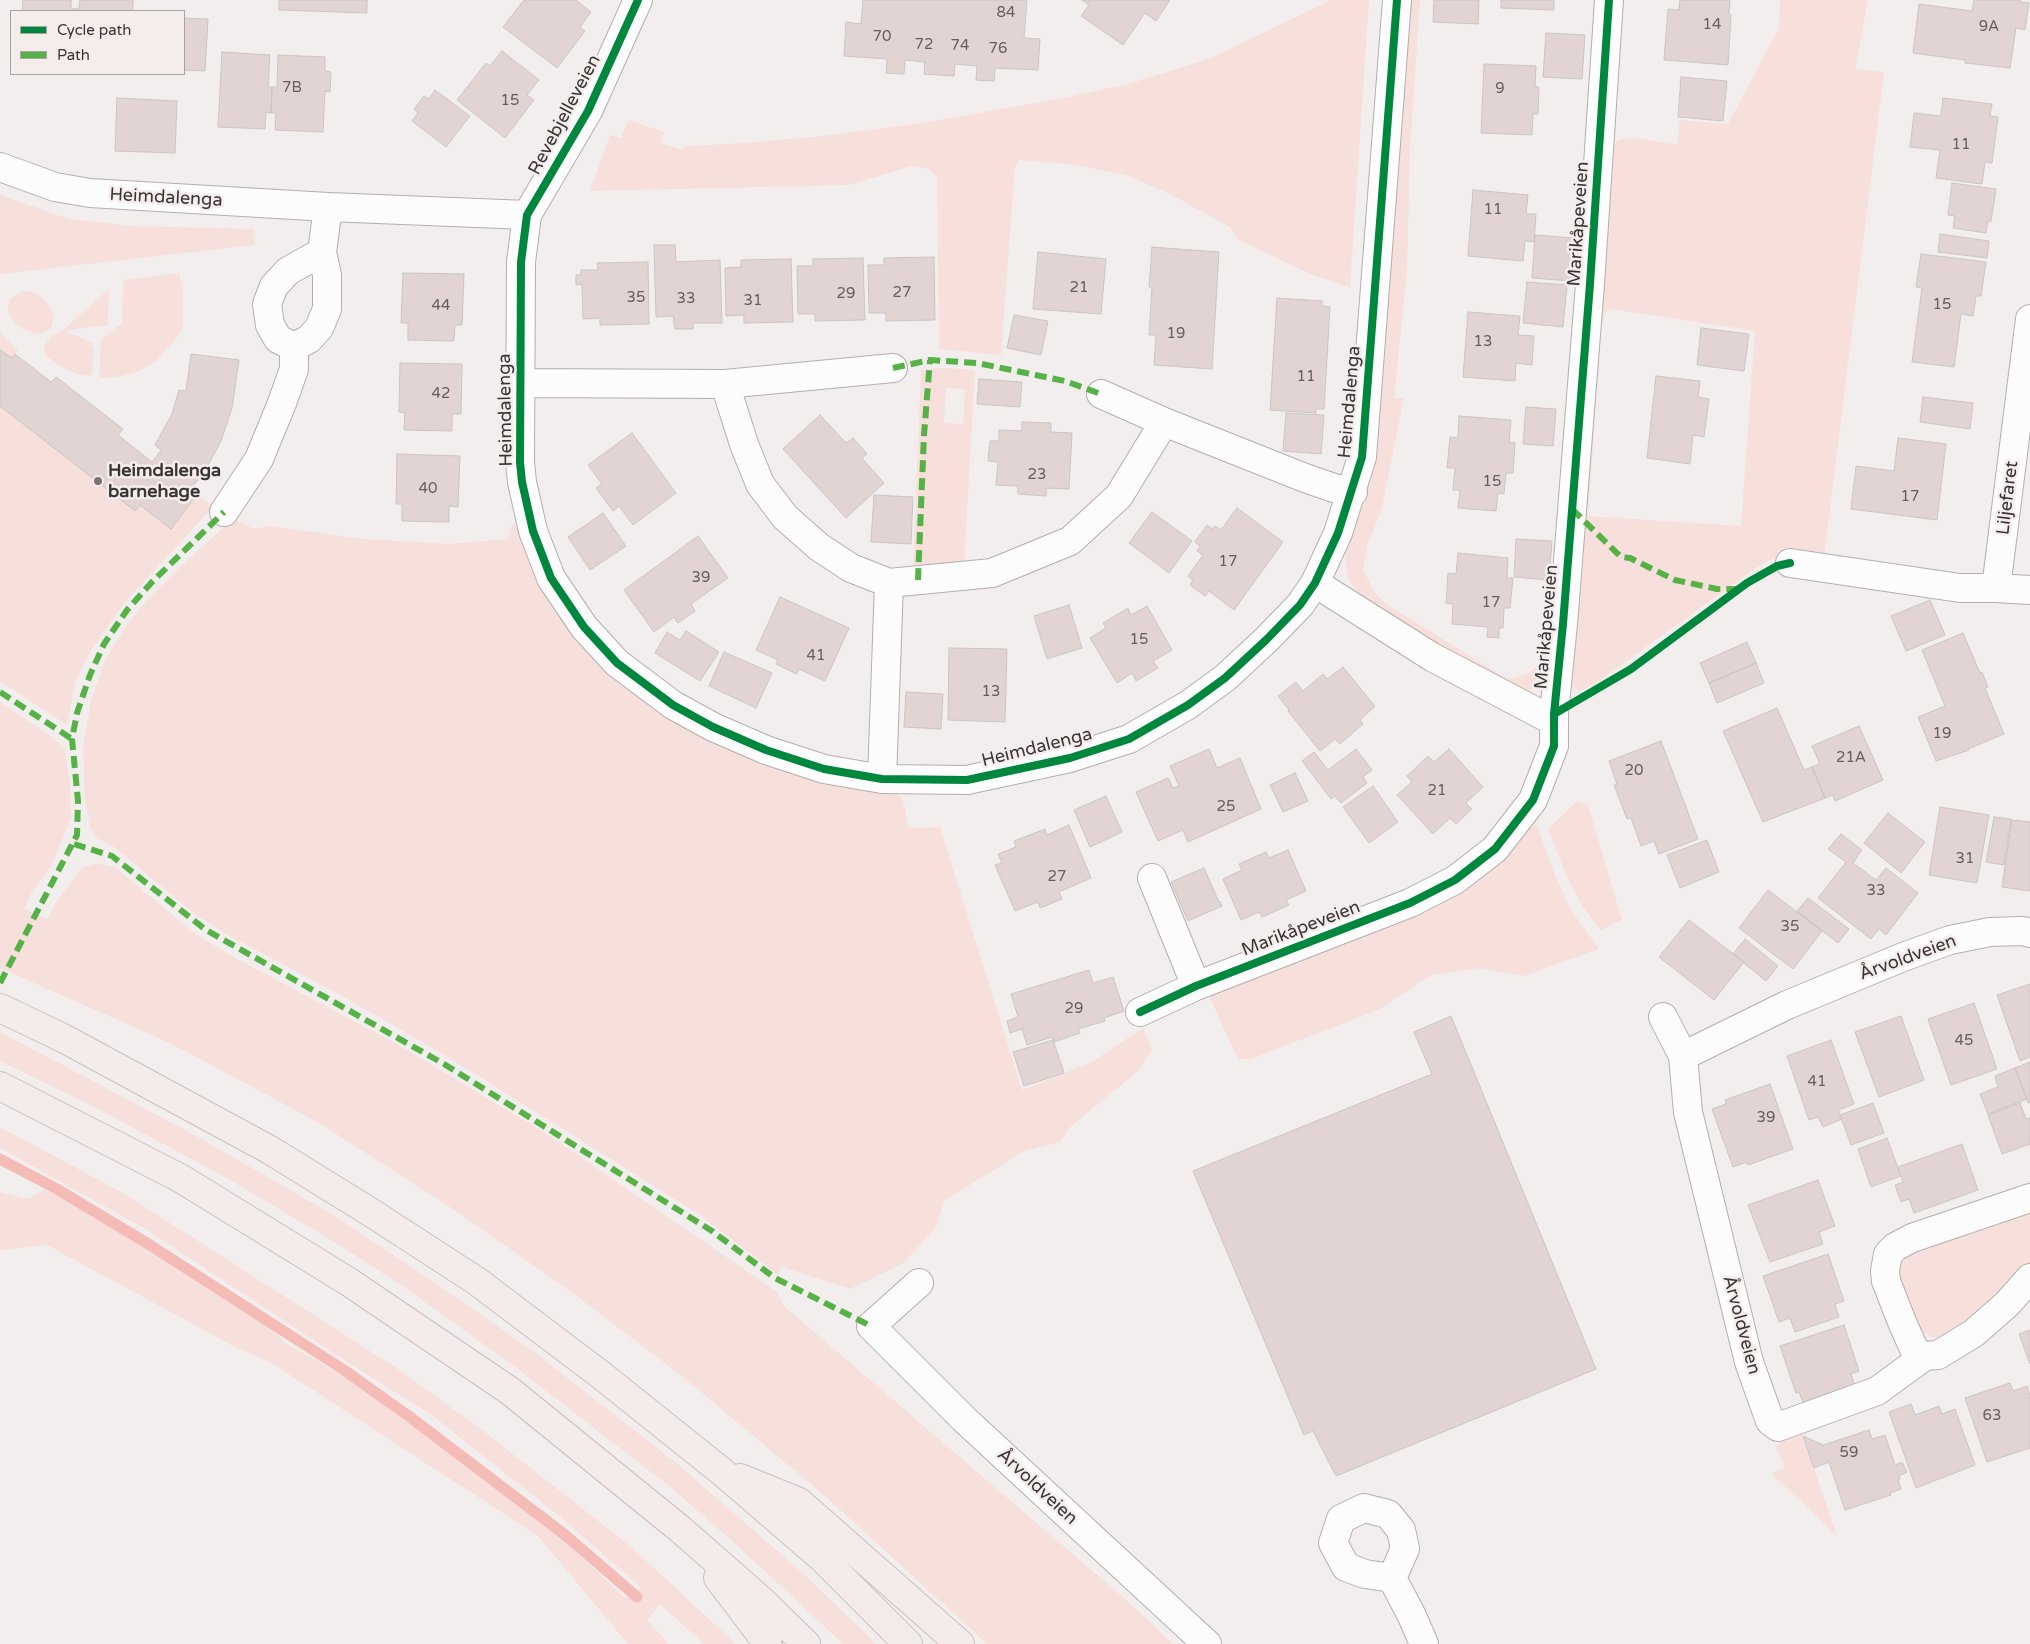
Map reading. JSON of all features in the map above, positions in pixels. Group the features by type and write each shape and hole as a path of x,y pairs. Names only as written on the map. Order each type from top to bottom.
{"highway":[{"path":"0,1008 63,1038 270,1150 478,1282 601,1375 721,1471 822,1558 908,1644"},
{"path":"0,1086 180,1178 348,1282 510,1391 680,1529 762,1601 806,1644"},
{"path":"721,1471 799,1502 960,1644"},
{"path":"680,1529 768,1644"}],"street":[{"name":"Revebjelleveien","path":"527,215 588,111 638,0"},
{"name":"Heimdalenga","path":"0,167 55,187 90,193 328,207 527,215 521,262 520,462 522,482 533,531 551,578 584,627 617,663 674,705 713,728 766,750 824,769 882,779 967,780 1070,758 1129,739 1188,705 1225,678 1293,612 1315,583 1338,533 1353,492 1362,457 1397,0"},
{"name":"Marikåpeveien","path":"1140,1012 1196,986 1410,903 1455,880 1494,849 1532,800 1554,746 1554,714 1589,294 1609,0"},
{"path":"294,346 309,339 320,328 327,310 326,275 322,252 328,207"},
{"path":"294,346 278,338 270,325 267,304 274,286 288,271 322,252"},
{"name":"Liljefaret","path":"1996,588 2030,319"},
{"path":"224,512 260,459 294,369 294,346"},
{"name":"Heimdalenga","path":"520,383 725,384 893,368"},
{"path":"725,384 744,444 760,484 785,517 819,547 851,568 889,583 992,573 1070,541 1119,496 1164,422"},
{"path":"1101,394 1164,422 1305,478 1353,492"},
{"path":"1790,563 1960,588 2030,590"},
{"path":"882,779 889,583"},
{"name":"Marikåpeveien","path":"1315,583 1432,657 1544,716 1554,714"},
{"path":"1152,878 1196,986"},
{"name":"Årvoldveien","path":"1683,1056 1787,1005 1950,940 1990,932 2023,931 2030,933"},
{"name":"Årvoldveien","path":"1663,1017 1683,1056 1688,1112 1749,1362 1770,1421 1778,1427 1878,1391 1925,1356 1938,1356 1974,1332 2007,1304 2030,1278"},
{"path":"1925,1356 1915,1351 1886,1281 1885,1271 1888,1254 1895,1247 1912,1238 2030,1198"},
{"name":"Årvoldveien","path":"919,1283 872,1326 965,1420 1207,1644"},
{"path":"1392,1578 1424,1644"}],"shaded area":[{"path":"1331,0 1369,0 1350,288 1308,273 1239,240 1230,227 1166,192 1126,175 1070,164 1019,160 1015,166 1001,355 939,349 937,177 928,169 912,166 849,185 590,191 610,135 621,138 629,120 664,132 660,143 680,149 688,146 823,136 922,123 1058,99 1128,84 1209,59"},
{"path":"1408,0 1420,0 1410,148 1407,272 1394,398 1404,398 1382,508 1367,546 1363,569 1373,590 1386,604 1507,679 1525,675 1540,665 1550,652 1546,674 1537,687 1521,694 1503,686 1359,596 1347,576 1345,549"},
{"path":"1780,0 1868,0 1855,69 1884,72 1824,559 1785,556 1769,560 1600,680 1583,690 1576,690 1570,684 1594,362 1599,361 1588,516 1741,526 1755,331 1611,309 1605,313 1602,325 1595,322 1610,149 1618,140 1637,138 1677,145 1680,120 1728,124 1779,28"},
{"path":"0,195 69,219 132,226 253,229 255,245 0,274"},
{"path":"179,273 183,292 183,327 174,341 156,361 140,371 118,377 102,378 99,376 101,340 122,323 123,280"},
{"path":"109,289 108,325 64,331 91,342 94,350 92,374 88,376 77,374 60,366 45,355 44,346 52,335 62,331"},
{"path":"31,291 50,306 54,316 51,329 37,334 23,329 13,321 8,311 9,300 20,292"},
{"path":"0,332 18,350 12,358 0,350"},
{"path":"940,368 975,371 964,567 913,568 921,370","holes":["946,388 965,389 963,424 944,423"]},
{"path":"0,406 135,510 140,505 171,528 196,496 214,506 125,602 92,649 75,683 67,725 0,681"},
{"path":"233,519 254,529 269,526 363,539 450,544 508,539 512,524 520,526 529,561 543,590 574,638 605,670 667,717 711,743 775,768 818,782 895,792 902,799 905,807 908,828 940,827 1022,1090 1090,1063 1143,1028 1152,1051 1136,1073 1071,1126 1060,1142 1024,1151 944,1201 936,1228 902,1264 850,1289 782,1267 778,1275 700,1215 451,1059 346,998 226,934 196,915 114,847 96,838 90,827 85,799 83,747 91,701 105,660 126,626 146,601"},
{"path":"0,702 49,735 65,749 70,784 71,819 51,866 33,890 24,909 47,919 57,901 82,867 98,863 116,868 193,932 230,955 402,1047 544,1132 776,1291 784,1306 1125,1599 1173,1644 987,1644 824,1495 683,1377 574,1294 453,1209 319,1123 172,1044 0,968"},
{"path":"1577,801 1588,805 1622,920 1601,930 1583,907 1567,877 1548,829"},
{"path":"1535,820 1555,875 1571,910 1599,949 1524,976 1480,968 1431,975 1378,1010 1251,1059 1238,1059 1209,996 1380,924"},
{"path":"0,1032 191,1133 332,1214 450,1293 533,1351 674,1461 806,1576 876,1644 843,1644 741,1549 674,1490 518,1369 404,1287 333,1241 223,1176 100,1110 0,1061"},
{"path":"0,1127 123,1193 398,1369 482,1430 629,1545 736,1644 704,1644 660,1604 647,1620 669,1644 628,1644 538,1536 270,1362 237,1348 47,1245 0,1250 0,1192 28,1199 45,1189 95,1212 273,1327 283,1342 406,1411 516,1495 625,1598 641,1587 559,1516 433,1416 333,1353 149,1231 0,1148"},
{"path":"2030,1209 2030,1263 1989,1307 1944,1337 1932,1337 1916,1329 1896,1287 1896,1264 1906,1250"},
{"path":"1798,1427 1803,1436 1837,1536 1771,1473 1785,1468 1776,1448 1784,1435"}],"building":[{"path":"23,0 71,0 71,9 75,9 75,10 22,10"},
{"path":"80,0 133,0 133,10 75,10 79,9"},
{"path":"279,0 367,0 367,13 279,10"},
{"path":"524,0 576,0 591,12 580,27 585,31 557,68 503,27"},
{"path":"863,0 1027,0 1024,38 1040,39 1038,70 995,68 994,81 976,80 977,66 955,64 954,76 924,74 925,62 905,60 904,74 886,73 887,59 844,56 846,22 861,24"},
{"path":"1082,0 1170,0 1156,21 1145,13 1123,45 1081,16 1089,5"},
{"path":"1434,0 1479,0 1478,24 1433,22"},
{"path":"1501,0 1554,0 1554,10 1501,8"},
{"path":"1680,0 1730,0 1728,65 1664,60 1668,9 1679,10"},
{"path":"1974,0 2020,0 2020,2 2029,3 2025,30 2016,28 2010,68 1965,63 1965,60 1913,53 1919,4 1972,11"},
{"path":"185,18 208,19 205,71 185,70"},
{"path":"1546,33 1585,35 1582,79 1543,77"},
{"path":"502,51 539,80 527,95 534,100 505,138 457,100 486,63 490,66"},
{"path":"222,52 270,55 268,87 272,87 271,113 266,112 265,129 218,127"},
{"path":"278,55 325,57 325,71 331,72 330,92 325,91 323,132 275,130 276,113 271,113 272,87 277,87"},
{"path":"1484,64 1536,66 1535,87 1539,87 1538,114 1533,114 1532,135 1481,133"},
{"path":"1681,77 1727,81 1723,121 1678,117"},
{"path":"435,90 470,116 446,147 412,121 418,113 414,109 424,96 429,99"},
{"path":"117,98 177,101 175,153 115,151"},
{"path":"1943,98 1992,104 1990,116 1998,117 1992,163 1985,162 1982,184 1936,178 1940,150 1910,147 1914,113 1941,116"},
{"path":"1952,183 1996,189 1991,221 1988,221 1986,233 1953,228 1955,216 1948,215"},
{"path":"1473,190 1528,195 1526,214 1536,214 1534,242 1525,241 1523,261 1468,256"},
{"path":"1940,234 1989,241 1987,258 1938,252"},
{"path":"1535,235 1573,238 1570,281 1532,278"},
{"path":"654,245 675,245 676,262 720,260 722,323 693,323 693,329 675,329 673,316 656,317"},
{"path":"1152,247 1219,252 1212,369 1154,365 1156,335 1149,335 1152,287 1149,287"},
{"path":"1038,252 1106,259 1101,314 1033,309"},
{"path":"1921,254 1986,262 1981,296 1976,296 1973,316 1961,314 1954,367 1912,362 1922,288 1916,287"},
{"path":"934,257 935,320 886,321 886,313 869,313 868,265 884,265 884,258"},
{"path":"863,258 865,320 815,321 815,314 798,314 797,266 813,266 813,259"},
{"path":"791,259 793,322 744,323 744,315 726,316 725,268 741,267 741,260"},
{"path":"648,262 649,324 600,325 600,318 583,319 582,284 576,285 576,275 581,275 581,270 598,270 597,263"},
{"path":"403,273 464,274 462,325 455,325 454,341 408,340 408,323 401,323"},
{"path":"1527,282 1567,285 1563,327 1523,323"},
{"path":"1277,298 1322,301 1322,306 1330,307 1324,409 1316,409 1316,413 1270,410"},
{"path":"1468,312 1520,316 1518,335 1534,336 1532,365 1516,363 1515,381 1463,377"},
{"path":"1014,315 1048,321 1041,355 1007,348"},
{"path":"1701,328 1749,334 1744,371 1697,365"},
{"path":"0,350 12,358 15,354 51,382 56,377 123,429 118,435 152,462 161,450 155,445 172,414 179,390 186,391 191,354 239,360 232,408 221,441 205,471 189,491 196,496 171,529 140,505 135,511 0,406"},
{"path":"400,363 462,364 461,414 452,414 452,431 404,430 405,413 399,412"},
{"path":"1656,376 1700,381 1698,397 1709,399 1704,437 1693,435 1690,464 1647,458"},
{"path":"979,379 1022,382 1020,407 977,404"},
{"path":"1923,397 1973,403 1970,429 1920,422"},
{"path":"1526,407 1556,409 1553,446 1523,444"},
{"path":"1286,413 1324,415 1321,454 1283,451"},
{"path":"820,415 846,443 853,438 867,454 862,458 884,483 846,518 783,449"},
{"path":"1459,416 1511,420 1509,442 1515,443 1513,473 1506,473 1504,494 1498,493 1496,511 1458,508 1460,490 1453,490 1455,468 1447,468 1450,437 1458,438"},
{"path":"1022,422 1051,423 1051,432 1072,433 1069,489 1046,488 1046,496 1018,494 1018,486 996,485 998,462 988,461 990,441 999,441 999,430 1022,431"},
{"path":"632,433 676,493 633,525 619,506 613,511 596,488 602,484 588,465"},
{"path":"1898,438 1946,444 1937,520 1851,509 1856,466 1894,471"},
{"path":"397,454 460,456 458,507 449,506 449,522 402,521 402,504 396,504"},
{"path":"874,495 913,497 911,544 871,542"},
{"path":"1237,508 1283,542 1234,610 1209,591 1205,596 1190,585 1193,580 1188,576 1203,555 1197,551 1200,546 1195,542 1207,525 1213,529 1215,526 1221,530"},
{"path":"1152,512 1192,541 1169,573 1129,543"},
{"path":"603,513 626,546 590,570 568,537"},
{"path":"698,536 728,578 691,604 695,611 678,623 674,617 654,632 624,590"},
{"path":"1516,539 1552,541 1549,580 1514,577"},
{"path":"1458,553 1508,558 1507,578 1513,578 1510,608 1504,608 1503,628 1499,628 1499,638 1487,637 1488,627 1452,624 1453,604 1446,603 1448,573 1456,574"},
{"path":"780,597 849,628 825,681 799,669 797,674 776,664 778,660 756,650"},
{"path":"1930,600 1945,635 1906,651 1891,616"},
{"path":"1069,605 1082,648 1047,659 1034,616"},
{"path":"1147,606 1172,650 1153,661 1158,668 1136,681 1132,673 1117,683 1090,638 1106,628 1103,623 1128,608 1131,615"},
{"path":"686,631 719,652 700,681 655,653 667,632 680,640"},
{"path":"1963,633 1980,673 1982,672 1988,687 1985,688 2004,734 1969,750 1936,761 1918,717 1945,706 1922,650"},
{"path":"1747,642 1756,663 1709,683 1700,663"},
{"path":"949,648 1007,649 1005,722 948,720"},
{"path":"724,652 772,673 756,708 709,686"},
{"path":"1756,663 1764,683 1717,703 1709,683"},
{"path":"1343,667 1375,706 1360,720 1363,724 1340,744 1335,739 1320,751 1278,696 1296,682 1303,691 1323,674 1327,679"},
{"path":"906,692 943,694 941,729 904,727"},
{"path":"1777,708 1804,770 1812,767 1825,798 1763,822 1723,731"},
{"path":"1859,726 1883,780 1835,801 1833,795 1825,798 1812,767 1820,764 1812,746"},
{"path":"1661,741 1698,839 1659,854 1654,841 1641,846 1631,818 1627,819 1614,785 1617,784 1609,761"},
{"path":"1209,749 1217,768 1240,758 1261,809 1188,842 1183,830 1158,841 1136,792 1168,778 1173,788 1179,786 1170,766"},
{"path":"1356,749 1372,770 1363,777 1367,783 1341,803 1335,796 1331,799 1302,761 1314,752 1328,770"},
{"path":"1449,749 1483,787 1466,803 1472,809 1456,824 1450,818 1433,834 1397,795 1412,782 1407,776 1428,756 1434,762"},
{"path":"1295,773 1308,801 1283,812 1270,785"},
{"path":"1373,786 1398,822 1369,843 1343,807"},
{"path":"1106,796 1122,832 1090,847 1074,810"},
{"path":"1940,807 1989,815 1977,883 1929,875"},
{"path":"1888,813 1925,842 1901,873 1864,843"},
{"path":"1994,817 2011,819 2004,865 1986,862"},
{"path":"2012,820 2030,822 2030,891 2002,887"},
{"path":"1069,825 1091,878 1059,892 1062,899 1040,908 1038,902 1015,911 995,865 1002,863 998,854 1016,847 1014,841 1045,829 1047,835"},
{"path":"1841,834 1862,850 1853,863 1876,880 1886,868 1918,893 1886,935 1879,929 1871,939 1818,898 1846,862 1828,849"},
{"path":"1707,840 1719,872 1680,888 1667,855"},
{"path":"1288,850 1306,891 1286,900 1289,905 1262,917 1259,912 1241,920 1223,879 1242,870 1239,864 1266,852 1269,858"},
{"path":"1204,868 1222,906 1188,921 1171,882"},
{"path":"1768,890 1822,931 1793,969 1739,928"},
{"path":"1808,898 1849,929 1838,943 1797,911"},
{"path":"1689,920 1744,962 1714,1000 1659,957"},
{"path":"1745,939 1778,966 1766,981 1733,954"},
{"path":"1089,970 1093,983 1113,977 1124,1011 1104,1018 1105,1021 1078,1029 1080,1033 1054,1042 1052,1037 1027,1045 1022,1029 1010,1033 1007,1021 1018,1017 1011,994"},
{"path":"2030,984 2030,1057 2020,1061 1997,995"},
{"path":"1974,1003 1997,1069 1951,1085 1928,1019"},
{"path":"1451,1016 1596,1369 1336,1476 1313,1431 1304,1435 1193,1171 1432,1074 1414,1032"},
{"path":"1901,1016 1924,1080 1879,1097 1855,1032"},
{"path":"1053,1040 1064,1073 1024,1086 1013,1052"},
{"path":"1831,1040 1854,1104 1838,1110 1842,1119 1823,1127 1818,1117 1809,1120 1787,1056"},
{"path":"2030,1062 2030,1102 2028,1103 2015,1068"},
{"path":"2015,1068 2027,1099 1988,1114 1980,1094 1998,1087 1995,1076"},
{"path":"1770,1084 1793,1149 1748,1165 1747,1162 1733,1167 1712,1109 1726,1104 1725,1100"},
{"path":"1873,1103 1884,1133 1851,1145 1840,1115"},
{"path":"2020,1103 2026,1119 2030,1118 2030,1144 2002,1154 1988,1115"},
{"path":"1887,1138 1901,1176 1871,1187 1858,1149"},
{"path":"1962,1144 1978,1190 1914,1213 1909,1199 1901,1202 1895,1185 1903,1182 1898,1167"},
{"path":"1818,1180 1835,1226 1819,1232 1823,1244 1770,1262 1748,1205"},
{"path":"1828,1254 1844,1301 1835,1304 1839,1317 1795,1332 1790,1318 1779,1322 1763,1276"},
{"path":"1844,1325 1859,1371 1851,1374 1855,1387 1803,1403 1799,1392 1796,1393 1780,1346"},
{"path":"2030,1330 2030,1364 2019,1334"},
{"path":"2010,1383 2013,1391 2027,1386 2030,1396 2030,1448 1987,1462 1965,1398"},
{"path":"1911,1404 1915,1415 1939,1406 1942,1414 1955,1409 1975,1465 1916,1488 1889,1412"},
{"path":"1869,1430 1872,1439 1885,1435 1895,1465 1902,1462 1907,1472 1899,1476 1900,1479 1898,1480 1901,1489 1890,1493 1891,1495 1845,1510 1829,1462 1814,1468 1803,1436 1823,1445"}],"waterway":[{"path":"0,1159 57,1189 150,1245 344,1370 410,1417 564,1534 637,1597"}],"marked path":[{"path":"893,368 930,360 977,363 1065,381 1101,394"},
{"path":"918,580 924,435 930,360"},
{"path":"1572,509 1621,557 1630,558 1675,580 1717,589 1739,589"},
{"path":"0,983 77,835 78,801 72,739 77,713 90,675 104,644 127,610 152,582 224,512"},
{"path":"0,692 72,739"},
{"path":"74,844 112,856 206,930 444,1064 712,1231 775,1278 871,1326"}],"cycle path":[{"path":"638,0 588,111 527,215 521,262 520,462 522,482 533,531 551,578 584,627 617,663 673,705 713,727 766,750 824,769 882,779 967,780 1070,758 1129,739 1188,705 1225,678 1300,605 1315,583 1338,533 1362,457 1397,0"},
{"path":"1140,1012 1196,986 1410,903 1455,880 1495,849 1533,800 1554,746 1554,714 1590,284 1609,0"},
{"path":"1554,714 1631,669 1747,583 1777,566 1790,563"}],"place":[{"name":"Heimdalenga barnehage","path":"98,481"}]}
